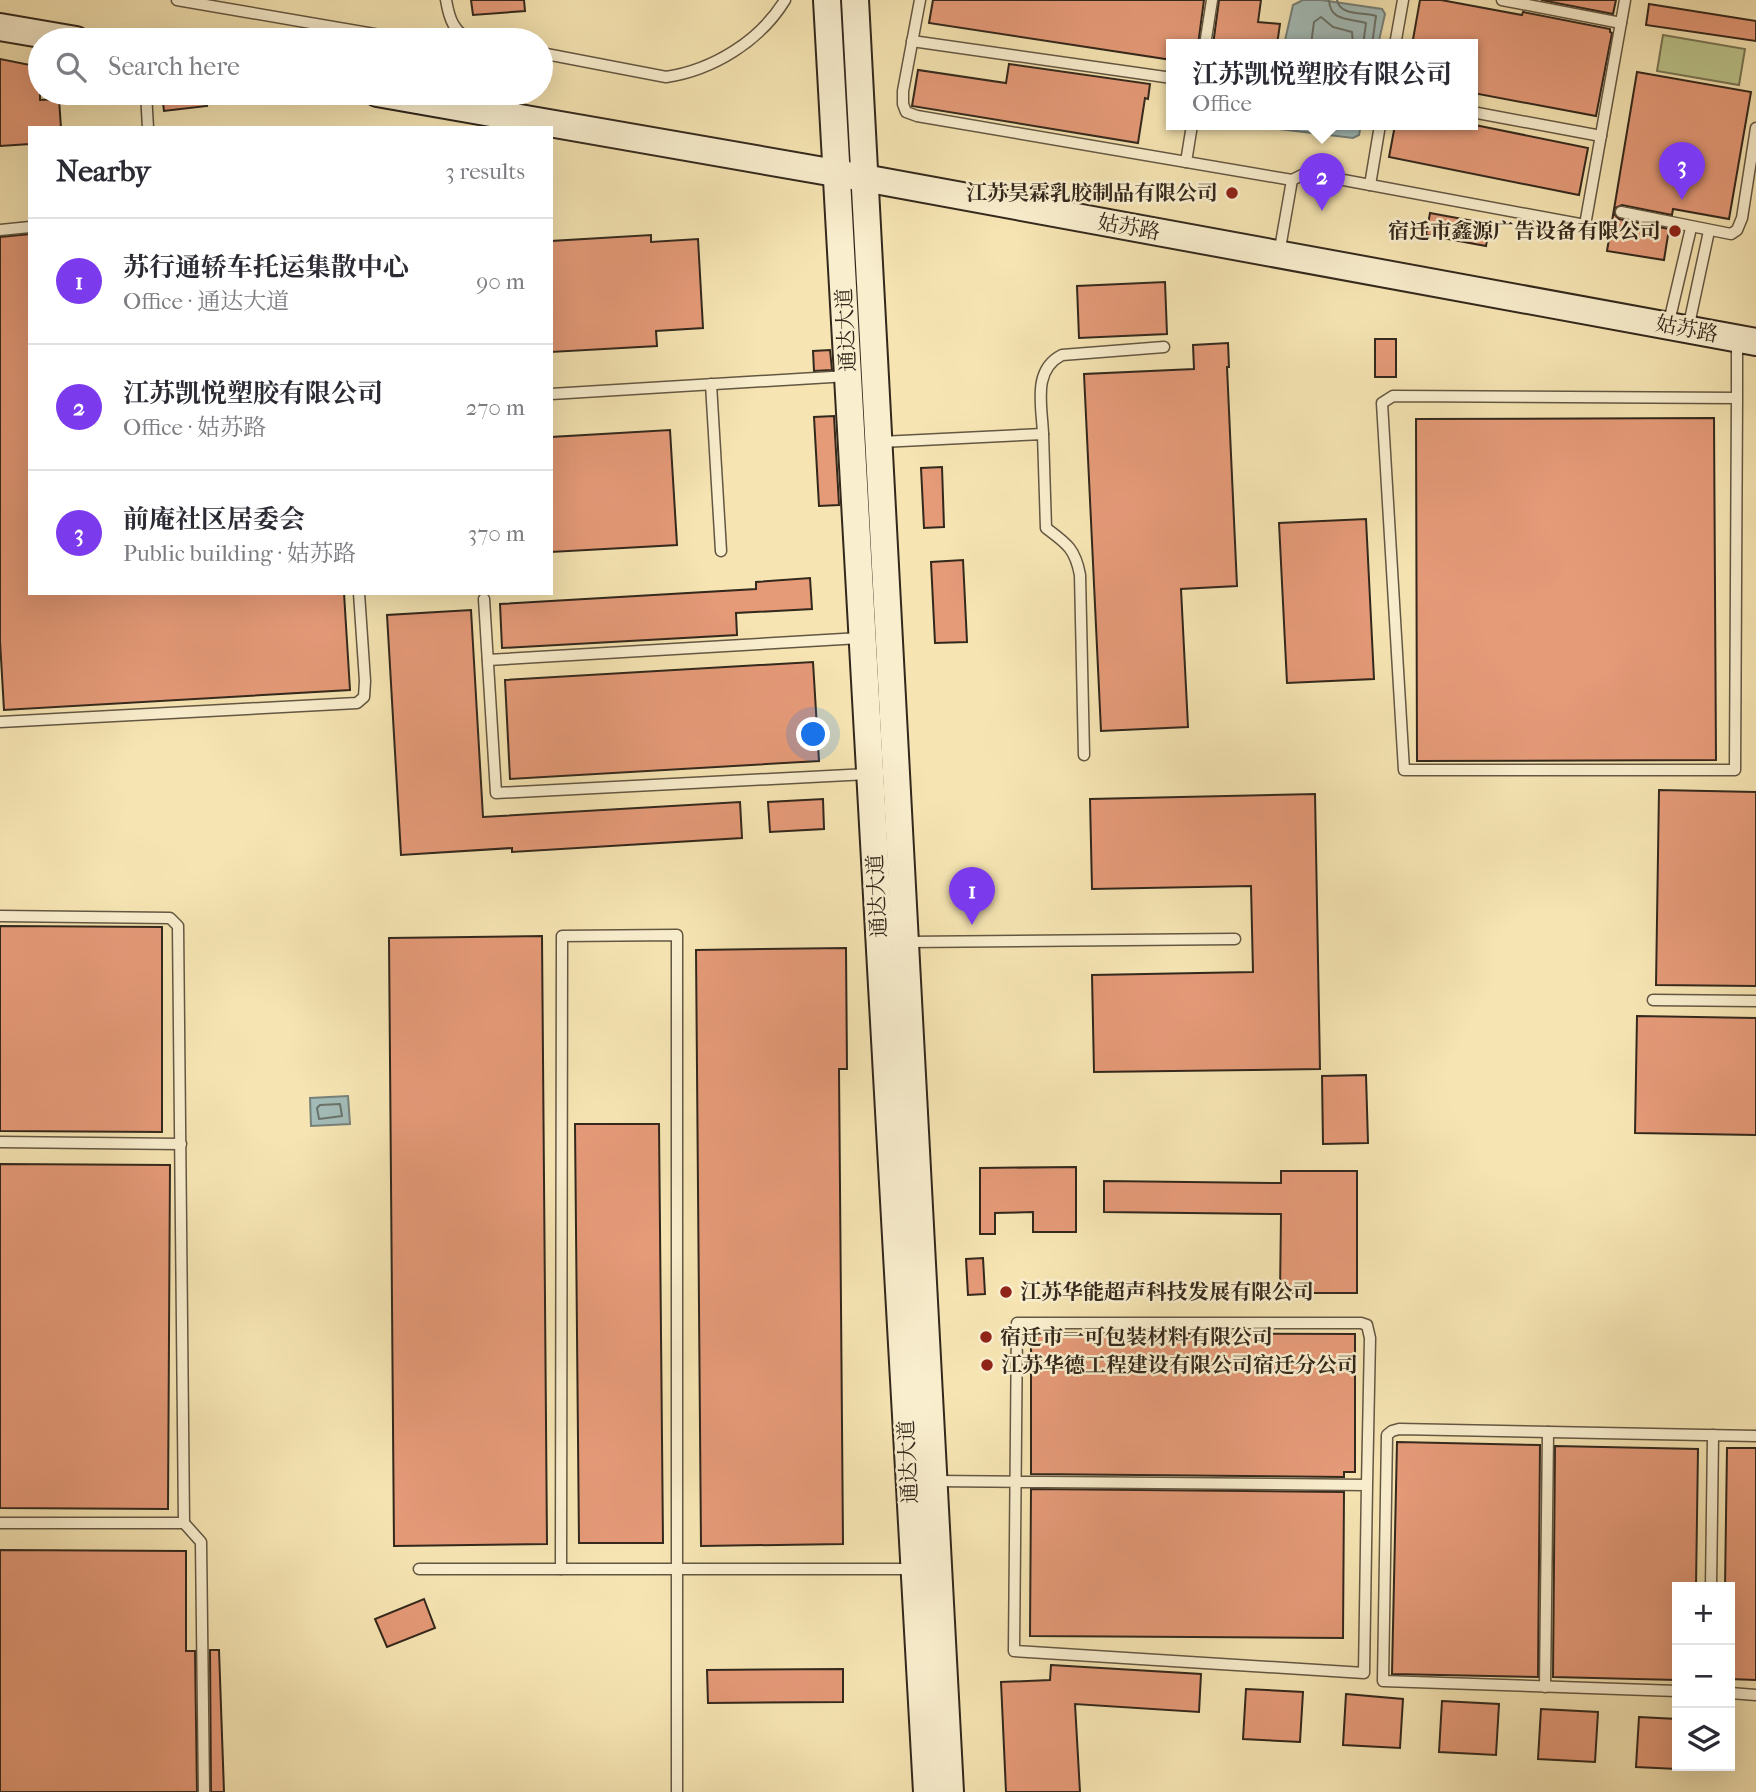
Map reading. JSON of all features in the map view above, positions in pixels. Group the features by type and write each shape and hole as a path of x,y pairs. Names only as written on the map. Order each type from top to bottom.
{"main road":[{"name":"通达大道","path":"827,0 852,443 876,637"},
{"name":"通达大道","path":"855,0 878,442 876,637 926,1569 927,1792"},
{"path":"0,27 28,32"},
{"name":"姑苏路","path":"519,105 837,173 1747,340"},
{"name":"通达大道","path":"892,942 934,1482 926,1569 950,1792"}],"lane":[{"path":"177,0 339,28"},
{"path":"446,0 454,28"},
{"path":"553,55 666,77 686,74 711,64 744,44 776,13 785,0"},
{"path":"920,0 903,91 902,104 906,113 1292,180 1306,173 1585,225 1625,0"},
{"path":"1206,39 1212,0"},
{"path":"1396,39 1403,0"},
{"path":"1502,0 1621,23"},
{"path":"912,41 1166,77"},
{"path":"147,105 148,126"},
{"path":"1478,113 1601,136"},
{"path":"1621,212 1731,234 1740,225 1756,128"},
{"path":"1186,162 1191,130"},
{"path":"1370,185 1379,130"},
{"path":"1279,254 1292,180"},
{"path":"0,230 28,227"},
{"path":"1678,328 1691,228"},
{"path":"1678,328 1709,231"},
{"path":"1737,398 1394,396 1382,403 1404,770 1735,770 1737,398 1747,340"},
{"path":"1084,755 1080,575 1074,552 1046,528 1041,382 1043,372 1053,359 1062,355 1164,347"},
{"path":"553,394 875,374"},
{"path":"711,384 721,551"},
{"path":"852,443 1042,434"},
{"path":"0,722 357,703 364,696 365,681 359,595"},
{"path":"484,599 496,793 883,774"},
{"path":"488,660 876,637"},
{"path":"0,916 170,918 178,926 184,1524 201,1542 204,1792"},
{"path":"561,1569 562,936 677,935 677,1792"},
{"path":"892,942 1235,939"},
{"path":"1653,1000 1756,1001"},
{"path":"0,1142 181,1144"},
{"path":"1017,1323 1367,1325 1370,1338 1367,1485 1364,1673 1014,1651 1017,1323"},
{"path":"1672,1691 1383,1681 1387,1435 1399,1429 1756,1436"},
{"path":"1545,1687 1548,1432"},
{"path":"1712,1582 1713,1435"},
{"path":"934,1482 1367,1485"},
{"path":"0,1523 184,1524"},
{"path":"419,1569 926,1569"},
{"path":"1735,1693 1756,1695"}],"green space":[{"path":"1663,35 1745,49 1739,85 1657,71"}],"water":[{"path":"1303,0 1321,0 1382,9 1385,14 1379,39 1285,39 1293,5"},
{"path":"1287,130 1360,130 1359,135 1353,138"},
{"path":"348,1096 350,1124 311,1126 310,1098"}],"building":[{"path":"471,0 524,0 525,11 473,15"},
{"path":"933,0 1204,0 1199,39 1166,39 1166,59 929,23"},
{"path":"1219,0 1261,0 1258,22 1280,24 1278,39 1214,39"},
{"path":"1420,0 1441,0 1522,15 1523,12 1610,29 1612,33 1596,116 1478,94 1478,39 1413,39"},
{"path":"1541,0 1616,0 1613,14"},
{"path":"1649,4 1756,21 1756,41 1646,25"},
{"path":"0,59 28,65 28,105 59,105 61,126 28,126 28,144 0,146"},
{"path":"1009,64 1150,84 1148,99 1145,98 1138,143 912,106 918,70 1006,83"},
{"path":"1637,72 1751,92 1729,219 1673,209 1672,215 1622,205 1615,208 1614,214 1619,219 1669,229 1664,260 1607,251"},
{"path":"163,105 207,106 164,111"},
{"path":"1478,126 1588,148 1579,195 1389,157 1394,130 1478,130"},
{"path":"1430,213 1490,224 1486,246 1426,235"},
{"path":"28,234 28,595 344,595 350,690 4,710 0,641 0,237"},
{"path":"651,235 651,242 698,239 703,328 656,331 657,346 553,352 553,241"},
{"path":"1165,282 1167,334 1079,338 1077,286"},
{"path":"1375,339 1396,339 1396,377 1375,377"},
{"path":"1228,343 1237,586 1181,589 1188,727 1101,731 1084,374 1194,369 1193,345"},
{"path":"830,350 832,370 814,371 813,351"},
{"path":"834,416 839,505 819,506 814,417"},
{"path":"1714,418 1716,760 1417,761 1416,419"},
{"path":"670,430 677,545 553,552 553,437"},
{"path":"942,467 944,527 924,528 921,468"},
{"path":"1366,519 1374,679 1287,683 1279,523"},
{"path":"963,560 967,642 935,643 931,562"},
{"path":"810,578 812,609 736,613 737,635 502,648 500,604 756,589 756,582"},
{"path":"471,610 483,817 740,802 742,838 512,852 512,848 401,855 387,615"},
{"path":"813,662 819,761 510,779 505,680"},
{"path":"1659,790 1756,792 1756,986 1656,985"},
{"path":"1315,794 1320,1069 1094,1072 1092,975 1253,972 1251,886 1092,889 1090,799"},
{"path":"823,799 824,829 770,832 768,802"},
{"path":"0,926 162,927 162,1132 0,1131"},
{"path":"542,936 547,1544 394,1546 389,938"},
{"path":"846,948 847,1069 839,1069 843,1544 701,1546 696,950"},
{"path":"1637,1016 1756,1018 1756,1135 1635,1133"},
{"path":"1366,1075 1368,1143 1323,1144 1322,1076"},
{"path":"575,1124 659,1124 663,1543 579,1543"},
{"path":"0,1164 170,1165 168,1509 0,1508"},
{"path":"1076,1167 1076,1232 1033,1232 1033,1212 995,1213 995,1234 980,1234 980,1168"},
{"path":"1281,1171 1357,1171 1357,1293 1280,1293 1281,1214 1104,1212 1104,1181 1281,1183"},
{"path":"983,1258 985,1294 968,1295 966,1259"},
{"path":"1031,1333 1355,1334 1355,1472 1344,1472 1344,1477 1031,1474"},
{"path":"1397,1442 1540,1445 1538,1677 1392,1674"},
{"path":"1555,1446 1698,1449 1696,1582 1672,1582 1672,1680 1553,1677"},
{"path":"1727,1448 1756,1448 1756,1680 1735,1679 1735,1582 1725,1582"},
{"path":"1031,1489 1344,1492 1343,1638 1030,1636"},
{"path":"0,1550 186,1551 186,1651 195,1651 197,1792 0,1792"},
{"path":"424,1599 435,1628 387,1647 375,1619"},
{"path":"210,1650 219,1650 224,1792 211,1792"},
{"path":"1051,1665 1201,1674 1199,1712 1075,1704 1080,1792 1006,1792 1001,1682 1050,1680"},
{"path":"843,1669 843,1702 708,1703 707,1670"},
{"path":"1246,1689 1303,1692 1300,1742 1243,1739"},
{"path":"1346,1694 1403,1699 1400,1748 1343,1745"},
{"path":"1442,1701 1499,1704 1496,1755 1439,1752"},
{"path":"1541,1709 1598,1712 1595,1762 1538,1759"},
{"path":"1639,1717 1672,1719 1672,1769 1636,1767"}],"place":[{"name":"江苏昊霖乳胶制品有限公司","path":"1232,193"},
{"name":"前庵社区居委会","path":"1682,200"},
{"name":"江苏凯悦塑胶有限公司","path":"1322,211"},
{"name":"宿迁市鑫源广告设备有限公司","path":"1675,231"},
{"name":"苏行通轿车托运集散中心","path":"972,925"},
{"name":"江苏华能超声科技发展有限公司","path":"1006,1292"},
{"name":"宿迁市一可包装材料有限公司","path":"986,1337"},
{"name":"江苏华德工程建设有限公司宿迁分公司","path":"987,1365"}]}
